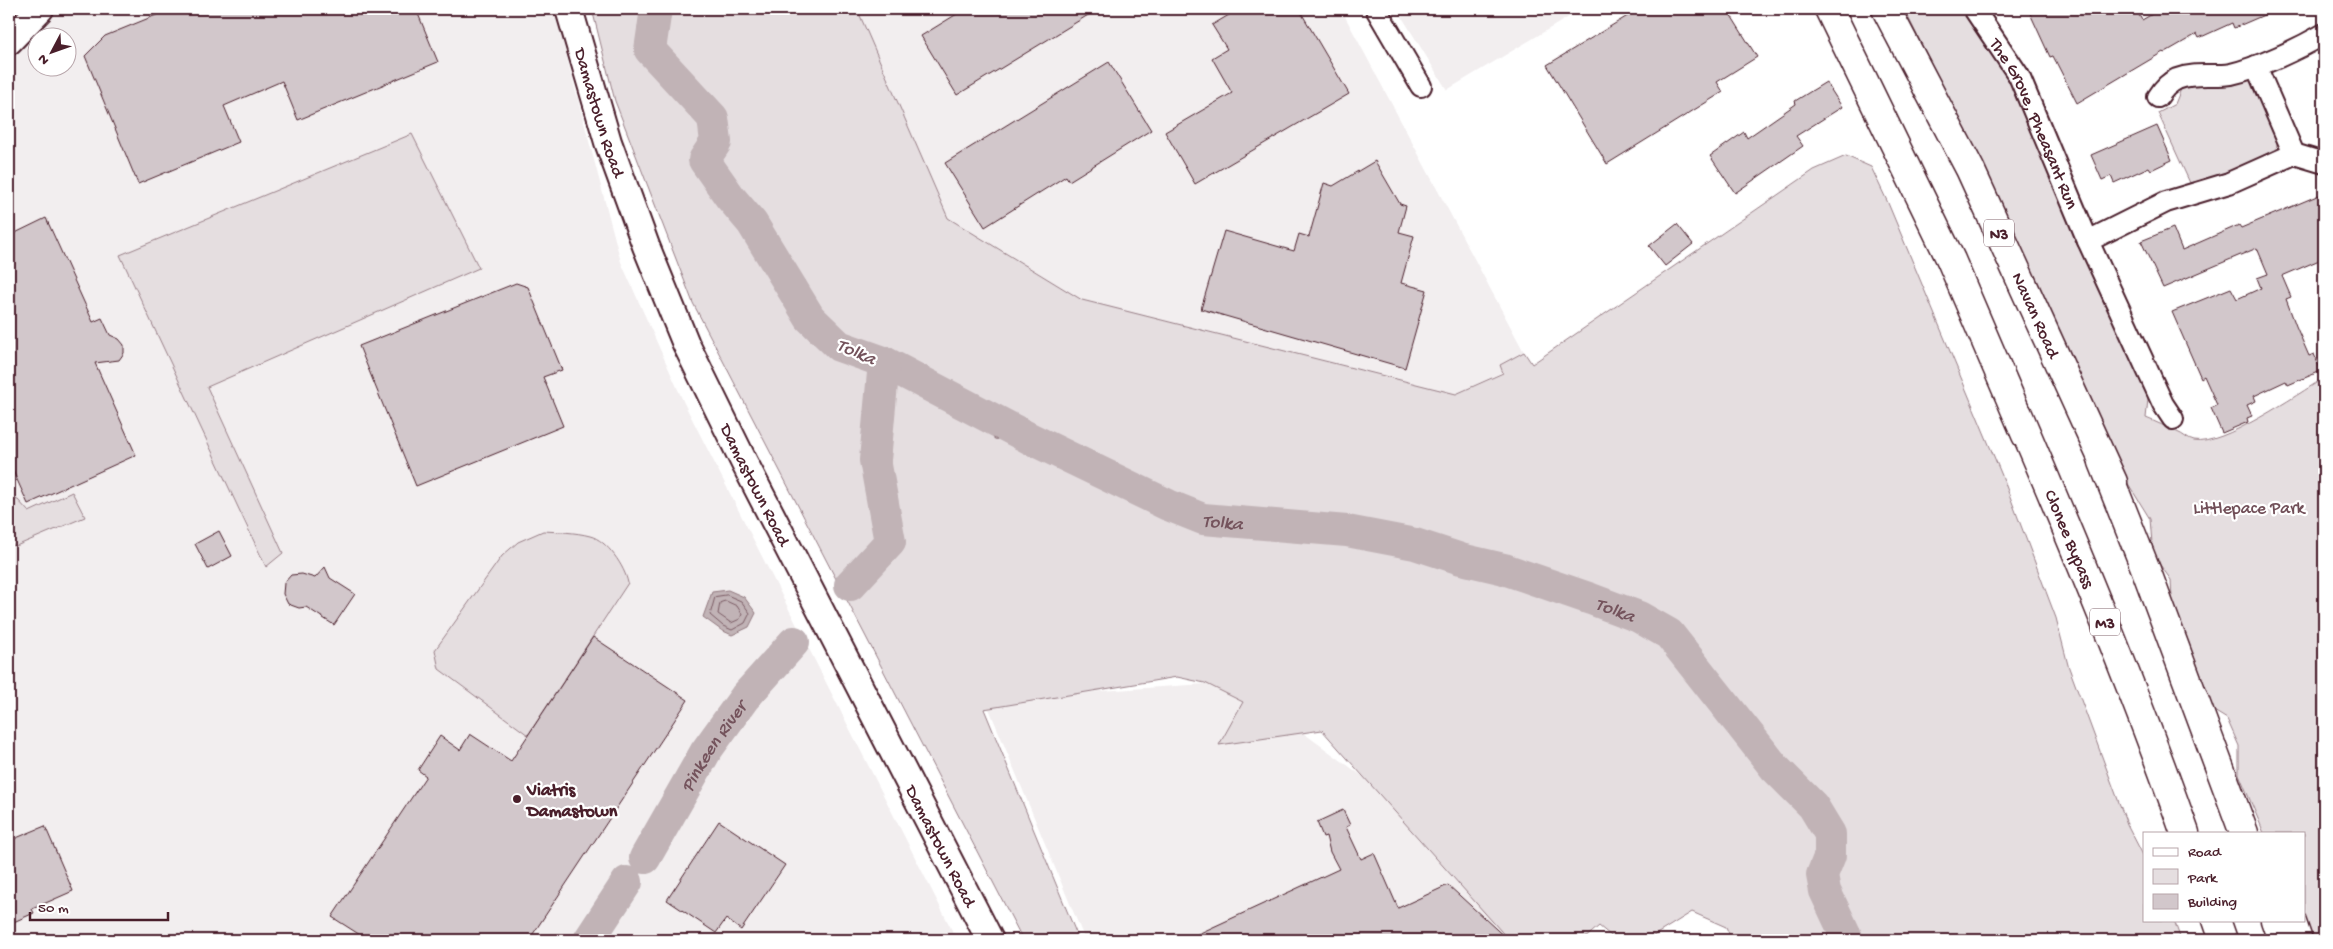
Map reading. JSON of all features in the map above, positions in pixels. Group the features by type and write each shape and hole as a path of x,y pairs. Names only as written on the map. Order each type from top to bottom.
{"highway":[{"path":"1828,9 1947,252 2018,414 2143,746 2173,832"},
{"name":"Navan Road","path":"1886,9 1970,169 2103,462"},
{"name":"Clonee Bypass","path":"2018,414 2085,571 2160,761 2185,832"},
{"path":"2103,462 2244,832"},
{"path":"2103,462 2154,566 2256,832"},
{"path":"2203,922 2209,940"},
{"path":"2217,922 2223,940"},
{"path":"2276,922 2282,940"},
{"path":"2292,922 2298,940"}],"street":[{"path":"9,41 40,9"},
{"name":"Damastown Road","path":"568,9 608,142 646,246 686,344 748,470 990,940"},
{"path":"1376,9 1421,86"},
{"name":"The Grove, Pheasant Run","path":"1974,9 2019,76 2088,241 2163,404 2172,419"},
{"path":"2158,97 2169,83 2182,77 2230,74 2256,66 2324,34"},
{"path":"2256,66 2294,154"},
{"path":"2088,241 2166,202 2229,182 2294,154 2324,164"}],"shaded area":[{"path":"9,9 554,9 621,262 684,403 957,940 9,940"},
{"path":"861,9 1341,9 1524,352 1500,365 1503,372 1456,394 1081,300 948,218 858,11"},
{"path":"1397,9 1582,9 1447,90"},
{"path":"1219,683 1265,705 1587,940 1085,940 985,699"}],"green space":[{"path":"592,9 859,9 858,11 948,218 1082,300 1456,394 1503,373 1500,365 1524,352 1532,364 1814,170 1846,156 1871,167 1888,203 2003,478 2056,618 2068,665 2127,824 2143,855 2143,922 2175,922 2181,940 1854,940 1837,906 1830,877 1835,850 1830,822 1801,785 1761,744 1681,633 1646,614 1548,574 1375,531 1307,518 1240,518 1201,514 1147,490 833,335 812,313 789,273 758,227 809,335 875,369 901,387 1130,501 1209,532 1317,535 1499,578 1642,627 1670,645 1755,765 1806,805 1816,822 1820,840 1811,865 1824,916 1837,940 1732,940 1726,927 1692,912 1647,940 1616,940 1599,926 1583,940 1509,940 1322,730 1219,745 1243,702 1205,683 1177,677 984,709 1079,940 1023,940 693,303 615,101"},
{"name":"Littlepace Park","path":"1904,9 1962,9 1982,32 2006,69 2149,390 2146,418 2194,441 2206,441 2222,436 2259,418 2324,378 2324,940 2308,940 2304,922 2306,922 2306,832 2264,832 2239,774 2239,746 2227,719 2214,711 2172,598 2171,580 2153,555 2150,519 2116,464 2007,215"},
{"path":"2252,77 2279,135 2276,149 2230,172 2190,183 2158,113 2175,104 2181,89 2190,83"},
{"path":"412,134 479,268 207,387 283,553 266,567 120,255"},
{"path":"72,492 85,517 16,546 9,544 9,498 18,500 29,512"},
{"path":"543,531 567,532 590,536 603,543 619,562 628,583 528,735 439,669 435,650 502,556 518,542"}],"water":[{"path":"728,590 744,597 756,613 749,627 732,635 721,630 703,617 712,592"}],"building":[{"path":"171,9 416,9 438,62 298,120 282,81 224,106 239,142 138,184 85,56 105,36"},
{"path":"965,9 1098,9 957,95 921,36"},
{"path":"1239,9 1299,9 1349,94 1195,184 1165,132 1232,93 1212,58 1227,49 1212,25"},
{"path":"1639,9 1727,9 1757,57 1717,82 1723,92 1607,164 1547,65"},
{"path":"2028,9 2135,9 2142,20 2161,9 2278,9 2234,28 2232,23 2199,38 2197,34 2077,103 2053,56 2050,57"},
{"path":"1109,62 1151,130 1069,181 1066,176 985,227 945,163"},
{"path":"1826,82 1842,107 1796,136 1803,146 1735,193 1710,156 1744,132 1747,138 1796,104 1795,101"},
{"path":"2157,126 2172,160 2151,170 2149,167 2114,183 2111,176 2102,180 2091,155"},
{"path":"1375,161 1400,204 1406,206 1399,232 1414,236 1401,283 1427,290 1405,368 1201,309 1224,231 1294,251 1299,234 1309,237 1324,183 1333,186"},
{"path":"2324,193 2324,258 2282,276 2291,297 2286,299 2296,326 2309,356 2314,354 2321,371 2288,385 2286,381 2254,396 2256,401 2247,405 2252,416 2247,418 2248,422 2222,433 2211,408 2217,405 2204,376 2201,378 2172,312 2231,288 2237,299 2261,288 2257,278 2268,274 2257,248 2163,288 2141,241 2173,228 2182,250 2239,225 2241,228"},
{"path":"46,218 93,322 102,318 110,335 119,339 124,345 124,353 119,360 95,363 136,455 28,504 9,462 9,236"},
{"path":"1677,224 1693,244 1665,266 1649,246"},
{"path":"516,283 528,287 562,370 543,377 563,426 416,486 359,346"},
{"path":"219,531 232,556 208,569 195,544"},
{"path":"325,567 330,578 355,594 334,625 306,607 299,608 288,604 283,594 284,583 291,575 302,574 315,578"},
{"name":"Viatris Damastown","path":"593,637 688,700 529,940 368,940 332,917 426,776 418,770 440,736 460,750 470,734 511,761"},
{"path":"1343,810 1350,825 1346,827 1361,859 1374,853 1398,908 1448,885 1508,940 1185,940 1339,869 1330,852 1326,836 1323,837 1317,822"},
{"path":"719,821 785,865 741,930 726,919 716,933 667,900"},
{"path":"45,826 73,891 32,909 34,913 9,924 9,841"}],"waterway":[{"name":"Tolka","path":"656,9 650,50 713,118 716,142 704,160 730,197 752,223 810,318 839,346 884,362 1029,438 1168,505 1203,519 1347,531 1415,544 1461,559 1504,569 1591,599 1639,617 1669,634 1775,768 1813,806 1830,834 1830,855 1822,875 1825,891 1848,940"},
{"name":"Pinkeen River","path":"850,585 890,542 875,460 884,362"},
{"path":"996,437 1003,424"},
{"name":"Pinkeen River","path":"645,858 706,751 745,697 794,642"},
{"name":"Pinkeen River","path":"589,940 627,882"}],"place":[{"name":"Viatris Damastown","path":"517,799"}]}
